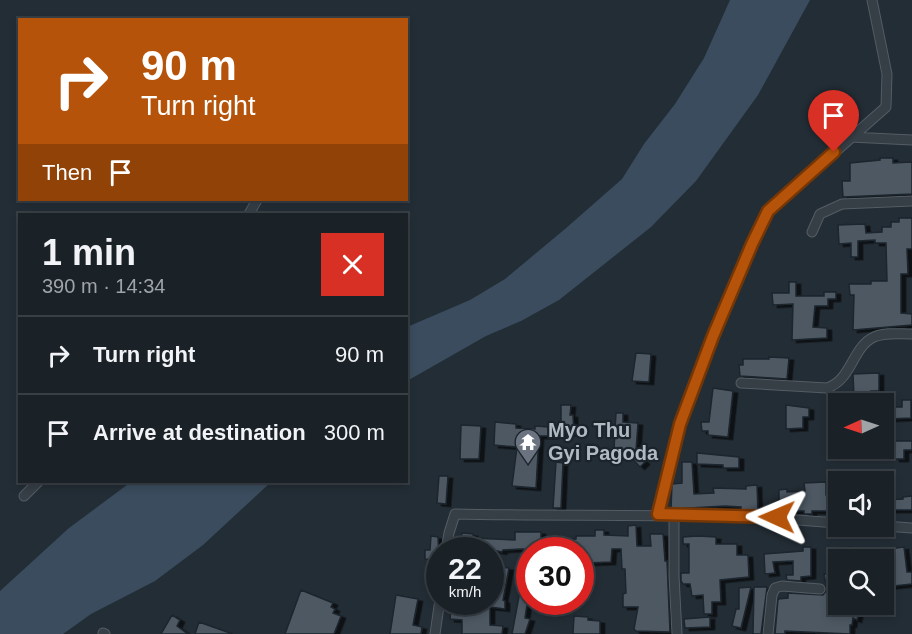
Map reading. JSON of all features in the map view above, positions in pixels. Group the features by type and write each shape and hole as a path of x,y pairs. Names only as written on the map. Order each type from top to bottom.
{"street":[{"path":"658,514 680,424 745,260 768,211 886,106 887,74 872,0"},
{"path":"850,137 912,140"},
{"path":"812,232 820,214 842,204 912,201"},
{"path":"741,383 827,388 842,380 860,350 874,337 886,334 912,334"},
{"path":"24,496 37,483"},
{"path":"448,537 455,514 550,516 603,513 638,516 658,514 777,517 828,522"},
{"path":"674,515 676,634"},
{"path":"894,527 912,528"},
{"path":"768,634 772,595 775,588 782,586 820,589"},
{"path":"435,634 438,615"}],"water":[{"path":"730,0 810,0 758,95 696,181 651,227 559,300 521,321 486,336 408,380 408,327 470,300 505,279 622,179 704,58"},
{"path":"130,483 270,483 203,545 155,581 91,614 63,634 0,634 0,591 69,528"}],"building":[{"path":"880,158 893,158 893,163 912,162 912,194 843,197 842,181 850,181 850,163 880,160"},
{"path":"899,218 912,218 912,249 907,249 908,274 901,274 901,313 912,314 912,325 853,330 854,295 850,295 849,284 887,281 886,243 875,243 875,240 858,241 858,257 851,257 851,243 839,244 838,225 865,224 866,233 882,232 882,227 891,227 891,222 899,222"},
{"path":"789,282 796,282 796,296 824,296 824,292 836,292 836,299 828,299 828,306 815,306 813,327 827,328 827,338 792,340 793,304 773,305 772,293 789,293"},
{"path":"636,353 651,354 649,382 632,381"},
{"path":"769,357 789,358 787,379 740,376 739,365 743,365 743,359 769,359"},
{"path":"879,373 879,391 854,393 853,374"},
{"path":"713,388 733,391 728,437 708,435 708,431 702,431 701,422 709,422"},
{"path":"902,400 911,400 911,418 894,419 894,407 902,407"},
{"path":"561,405 571,405 570,415 573,415 574,433 561,433"},
{"path":"786,405 809,408 809,417 803,417 803,428 786,429"},
{"path":"616,413 623,413 623,422 638,423 636,451 641,451 641,458 645,462 640,467 628,454 625,456 620,449 614,449"},
{"path":"495,422 516,424 516,428 535,429 535,426 555,430 554,436 539,436 536,488 512,486 517,447 494,445"},
{"path":"461,425 481,426 479,459 460,459"},
{"path":"894,441 912,441 912,450 904,450 904,459 895,459"},
{"path":"697,453 739,457 739,468 697,464"},
{"path":"556,462 563,463 561,508 553,508"},
{"path":"682,462 692,462 694,494 714,493 713,488 746,489 746,486 757,485 758,511 741,511 741,507 725,506 671,509 672,484 682,483"},
{"path":"439,476 448,476 446,504 437,503"},
{"path":"826,482 828,511 812,511 812,514 804,514 804,511 779,511 779,490 805,491 804,483"},
{"path":"912,496 912,510 894,510 894,499 903,499 903,497"},
{"path":"636,525 637,546 651,546 650,534 663,534 665,561 667,561 670,632 636,631 634,629 638,607 623,607 623,594 626,593 621,549 612,549 611,562 594,563 594,537 576,537 595,536 595,530 604,530 604,535 628,536 628,526"},
{"path":"515,532 541,532 541,537 516,537 516,549 504,550 504,539 515,540"},
{"path":"462,533 473,534 473,537 462,537"},
{"path":"683,537 716,537 716,544 737,544 737,555 748,555 749,577 720,580 721,602 712,602 712,614 704,614 703,595 692,596 690,584 683,584 681,581 681,573 689,573 689,544 683,544"},
{"path":"803,547 811,547 811,576 801,577 801,581 787,580 786,575 793,575 793,561 773,562 775,573 765,574 764,554 803,551"},
{"path":"904,547 907,572 912,572 912,584 894,586 894,549 889,549"},
{"path":"504,567 509,568 504,595"},
{"path":"824,574 828,574 828,615 858,615 857,620 853,618 850,634 785,631 785,634 775,634 778,599 788,598 788,593 823,595 827,590"},
{"path":"751,587 741,628 732,626 736,609 739,609 739,588"},
{"path":"754,587 767,587 761,634 753,634"},
{"path":"301,590 333,603 331,607 335,609 333,613 341,616 334,634 285,634"},
{"path":"396,595 418,599 413,625 422,627 421,634 390,634"},
{"path":"516,613 516,615 525,615 525,618 530,619 525,634 512,634"},
{"path":"172,615 180,620 177,626 188,634 161,634"},
{"path":"450,615 490,615 490,625 503,626 502,634 462,634 462,620 450,619"},
{"path":"574,616 600,621 600,634 573,634"},
{"path":"710,617 710,627 685,628 684,619"},
{"path":"199,622 230,633 195,634"}],"place":[{"name":"Myo Thu Gyi Pagoda","path":"528,465"}],"route":[{"path":"777,517 658,514 680,424 713,336 768,211 834,152"}]}
